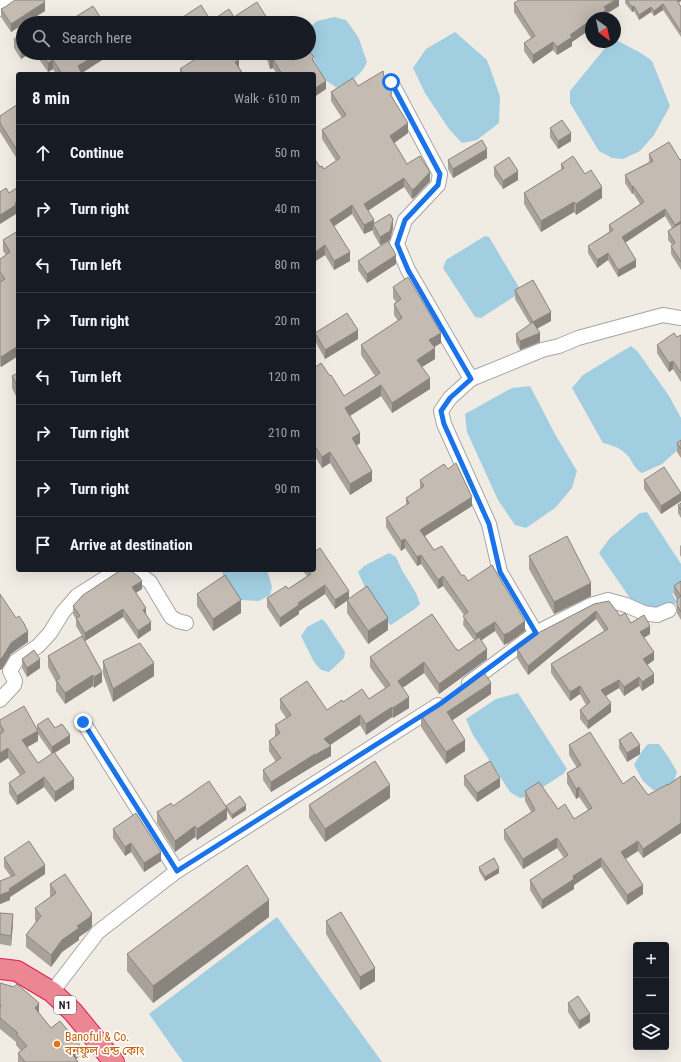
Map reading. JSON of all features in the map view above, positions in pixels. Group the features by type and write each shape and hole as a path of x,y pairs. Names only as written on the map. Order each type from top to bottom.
{"highway":[{"name":"N1","path":"0,969 17,971 52,992 73,1012 114,1062"}],"street":[{"path":"0,9 13,0"},
{"path":"391,82 440,174 438,185 405,220 397,244 408,270 471,379"},
{"path":"536,633 500,572 489,524 444,424 441,411 450,398 471,379 542,350 559,346 578,338 663,315 681,318"},
{"path":"0,700 14,686 15,681 10,672 16,661 38,646 50,633 63,612 77,596 115,572"},
{"path":"137,572 150,582 171,617 186,623"},
{"path":"459,690 536,633 591,605 608,600 644,613 657,614 669,610"},
{"path":"52,992 98,932 177,871 446,700"},
{"path":"83,722 177,871"}],"water":[{"path":"334,17 346,20 359,39 367,62 362,71 355,78 337,88 324,79 314,60 316,60 317,21"},
{"path":"455,32 487,60 500,96 499,123 477,140 462,143 449,129 425,93 413,68 426,49"},
{"path":"621,43 641,53 652,61 670,106 654,135 640,151 623,159 612,158 599,151 570,103 570,91 605,48 621,48"},
{"path":"485,236 489,237 520,289 518,294 481,318 475,317 443,268 446,260"},
{"path":"631,346 638,352 669,396 681,418 681,447 662,464 642,473 636,468 623,451 614,446 603,443 572,388 583,375"},
{"path":"530,386 556,436 577,471 572,488 555,508 526,528 515,525 498,500 467,432 465,414 512,388"},
{"path":"647,512 681,564 681,588 672,594 677,602 664,610 649,610 632,601 599,553 610,538 640,513"},
{"path":"389,553 396,557 416,593 420,604 391,625 387,622 368,594 358,572 364,566"},
{"path":"222,572 268,572 272,587 270,595 259,601 240,600 227,584"},
{"path":"322,619 345,652 344,658 329,672 321,670 314,662 301,636 307,627"},
{"path":"518,693 567,769 563,774 528,797 520,798 510,792 473,735 466,719 496,699"},
{"path":"648,744 659,744 677,772 673,785 662,792 653,790 643,781 634,765"},
{"path":"277,917 382,1062 183,1062 149,1014"}],"building":[{"path":"15,0 44,0 45,2 23,16 16,16 16,21 11,24 1,9"},
{"path":"519,0 615,0 604,7 606,10 603,12 585,12 585,24 570,35 572,37 557,47 553,42 533,55 524,43 535,36 514,3"},
{"path":"627,0 677,0 681,7 681,32 663,4 654,11 651,7 639,15 634,6 632,7"},
{"path":"257,2 266,16 236,16"},
{"path":"201,5 208,16 184,16"},
{"path":"93,6 99,16 77,16"},
{"path":"229,9 233,16 218,16"},
{"path":"46,60 53,60 48,63"},
{"path":"53,60 88,60 78,66 81,72 61,72"},
{"path":"194,60 239,60 235,62 242,72 182,72 180,69"},
{"path":"274,60 313,60 326,81 316,88 316,72 281,72"},
{"path":"383,71 384,77 392,93 390,94 408,123 390,136 407,164 420,156 430,172 412,190 404,178 364,204 374,220 364,225 352,205 330,220 350,252 334,261 325,245 316,252 316,161 320,167 322,166 324,169 340,158 322,130 346,115 331,92 353,78 358,86"},
{"path":"16,105 16,148 0,123 0,116"},
{"path":"562,120 571,133 558,141 550,128"},
{"path":"482,140 487,149 453,169 448,160"},
{"path":"669,142 680,160 681,159 681,221 675,225 665,209 622,237 636,260 618,270 608,253 597,260 588,246 613,230 609,225 644,202 625,175 653,161 649,154"},
{"path":"573,156 585,174 591,170 602,187 576,204 574,202 541,221 524,193 564,168 561,164"},
{"path":"509,157 518,171 503,181 494,167"},
{"path":"6,188 9,193 16,188 16,205 0,215 0,192"},
{"path":"390,214 393,219 390,231 380,237 373,224"},
{"path":"681,223 681,262 671,246 675,243 668,231"},
{"path":"16,232 16,347 1,357 0,282 5,279 0,272 0,259 10,252 3,240"},
{"path":"388,241 396,255 367,274 358,261"},
{"path":"408,277 441,333 429,340 435,348 417,360 430,378 392,403 381,385 345,408 360,433 352,438 372,471 350,484 330,452 322,457 316,448 316,367 321,363 330,376 331,375 344,396 380,373 361,345 402,318 394,304 401,299 393,287"},
{"path":"533,280 551,312 533,322 515,290"},
{"path":"347,313 358,330 325,350 316,332"},
{"path":"533,322 540,333 520,341 516,334"},
{"path":"674,333 677,337 681,335 681,373 673,361 669,363 657,345"},
{"path":"16,374 16,383 12,376"},
{"path":"681,440 681,449 677,443"},
{"path":"456,463 472,497 420,530 434,550 442,546 462,576 464,575 468,581 492,565 525,621 504,635 495,622 476,634 463,616 468,612 443,576 438,580 421,555 417,557 405,539 401,541 386,518 409,503 406,498 424,486 420,480 444,464 448,469"},
{"path":"664,467 681,493 661,506 644,480"},
{"path":"681,503 681,510 678,505"},
{"path":"567,536 591,583 554,602 529,556"},
{"path":"320,548 349,591 335,600 325,585 298,603 299,605 280,618 267,598 286,586 288,589 311,574 310,572 316,572 316,551"},
{"path":"118,572 133,572 142,581 132,587 146,608 143,610 151,622 138,631 123,609 85,633 76,618 80,616 73,606 83,595"},
{"path":"225,575 241,600 213,619 197,594"},
{"path":"681,581 681,596 674,586"},
{"path":"367,586 388,618 368,631 347,600"},
{"path":"0,594 16,618 19,616 28,631 11,643 0,659"},
{"path":"681,596 681,612 677,605 677,599"},
{"path":"609,601 620,616 625,613 631,623 644,615 650,626 640,632 654,652 643,659 654,674 642,682 639,677 624,687 619,680 601,690 611,703 588,721 580,710 590,702 580,686 570,692 551,664 608,629 596,611 528,666 517,649 540,632 594,604"},
{"path":"432,614 458,651 479,637 487,649 439,684 424,662 398,681 409,697 366,724 360,715 324,739 331,746 315,754 271,782 263,770 281,758 269,741 280,733 275,725 291,715 280,699 307,681 327,710 342,700 343,702 362,689 369,699 390,685 370,657"},
{"path":"82,636 102,672 94,677 93,675 65,693 56,680 60,678 48,656"},
{"path":"140,643 154,663 113,689 103,661"},
{"path":"34,650 40,659 27,668 22,659"},
{"path":"483,671 491,683 447,712 465,740 446,752 421,715 445,700"},
{"path":"24,706 38,731 22,740 38,763 54,752 74,779 55,792 44,777 17,796 9,783 25,772 8,748 0,753 0,734 4,731 0,724 0,720"},
{"path":"48,718 55,728 62,724 70,735 52,747 37,725"},
{"path":"590,732 623,784 634,776 648,795 668,785 681,776 681,823 643,849 638,841 621,852 643,885 627,895 601,858 573,876 574,879 542,900 530,880 568,855 557,838 523,859 504,830 535,810 525,791 539,782 558,809 565,804 574,819 592,808 579,787 576,789 567,773 581,765 569,745"},
{"path":"631,732 640,745 627,753 619,740"},
{"path":"375,761 390,785 325,829 309,805"},
{"path":"490,761 500,778 477,793 464,776"},
{"path":"209,781 227,808 197,829 195,826 175,841 157,812 171,803 173,806"},
{"path":"240,796 246,805 232,815 226,806"},
{"path":"136,813 161,852 144,863 131,843 125,847 113,829"},
{"path":"29,841 45,865 9,889 10,891 0,895 0,881 15,875 4,858"},
{"path":"494,858 499,868 485,877 479,867"},
{"path":"247,865 269,900 153,986 127,954"},
{"path":"65,874 92,914 89,918 77,926 79,928 62,940 51,955 26,935 41,916 35,908 56,893 50,884"},
{"path":"341,912 375,968 360,977 326,921"},
{"path":"0,913 13,914 11,936 0,934"},
{"path":"0,983 14,987 17,984 39,1003 35,1008 51,1028 60,1021 80,1045 71,1052 78,1062 25,1062 18,1053 27,1046 16,1034 18,1033 0,1018"},
{"path":"578,996 590,1014 579,1021 568,1003"}],"place":[{"name":"Banoful & Co. বনফুল এন্ড কোং","path":"57,1044"}],"route":[{"path":"83,722 177,871 440,704 536,633 500,572 489,524 444,424 441,411 450,398 471,379 408,270 397,244 405,220 438,185 440,174 391,82"}]}
